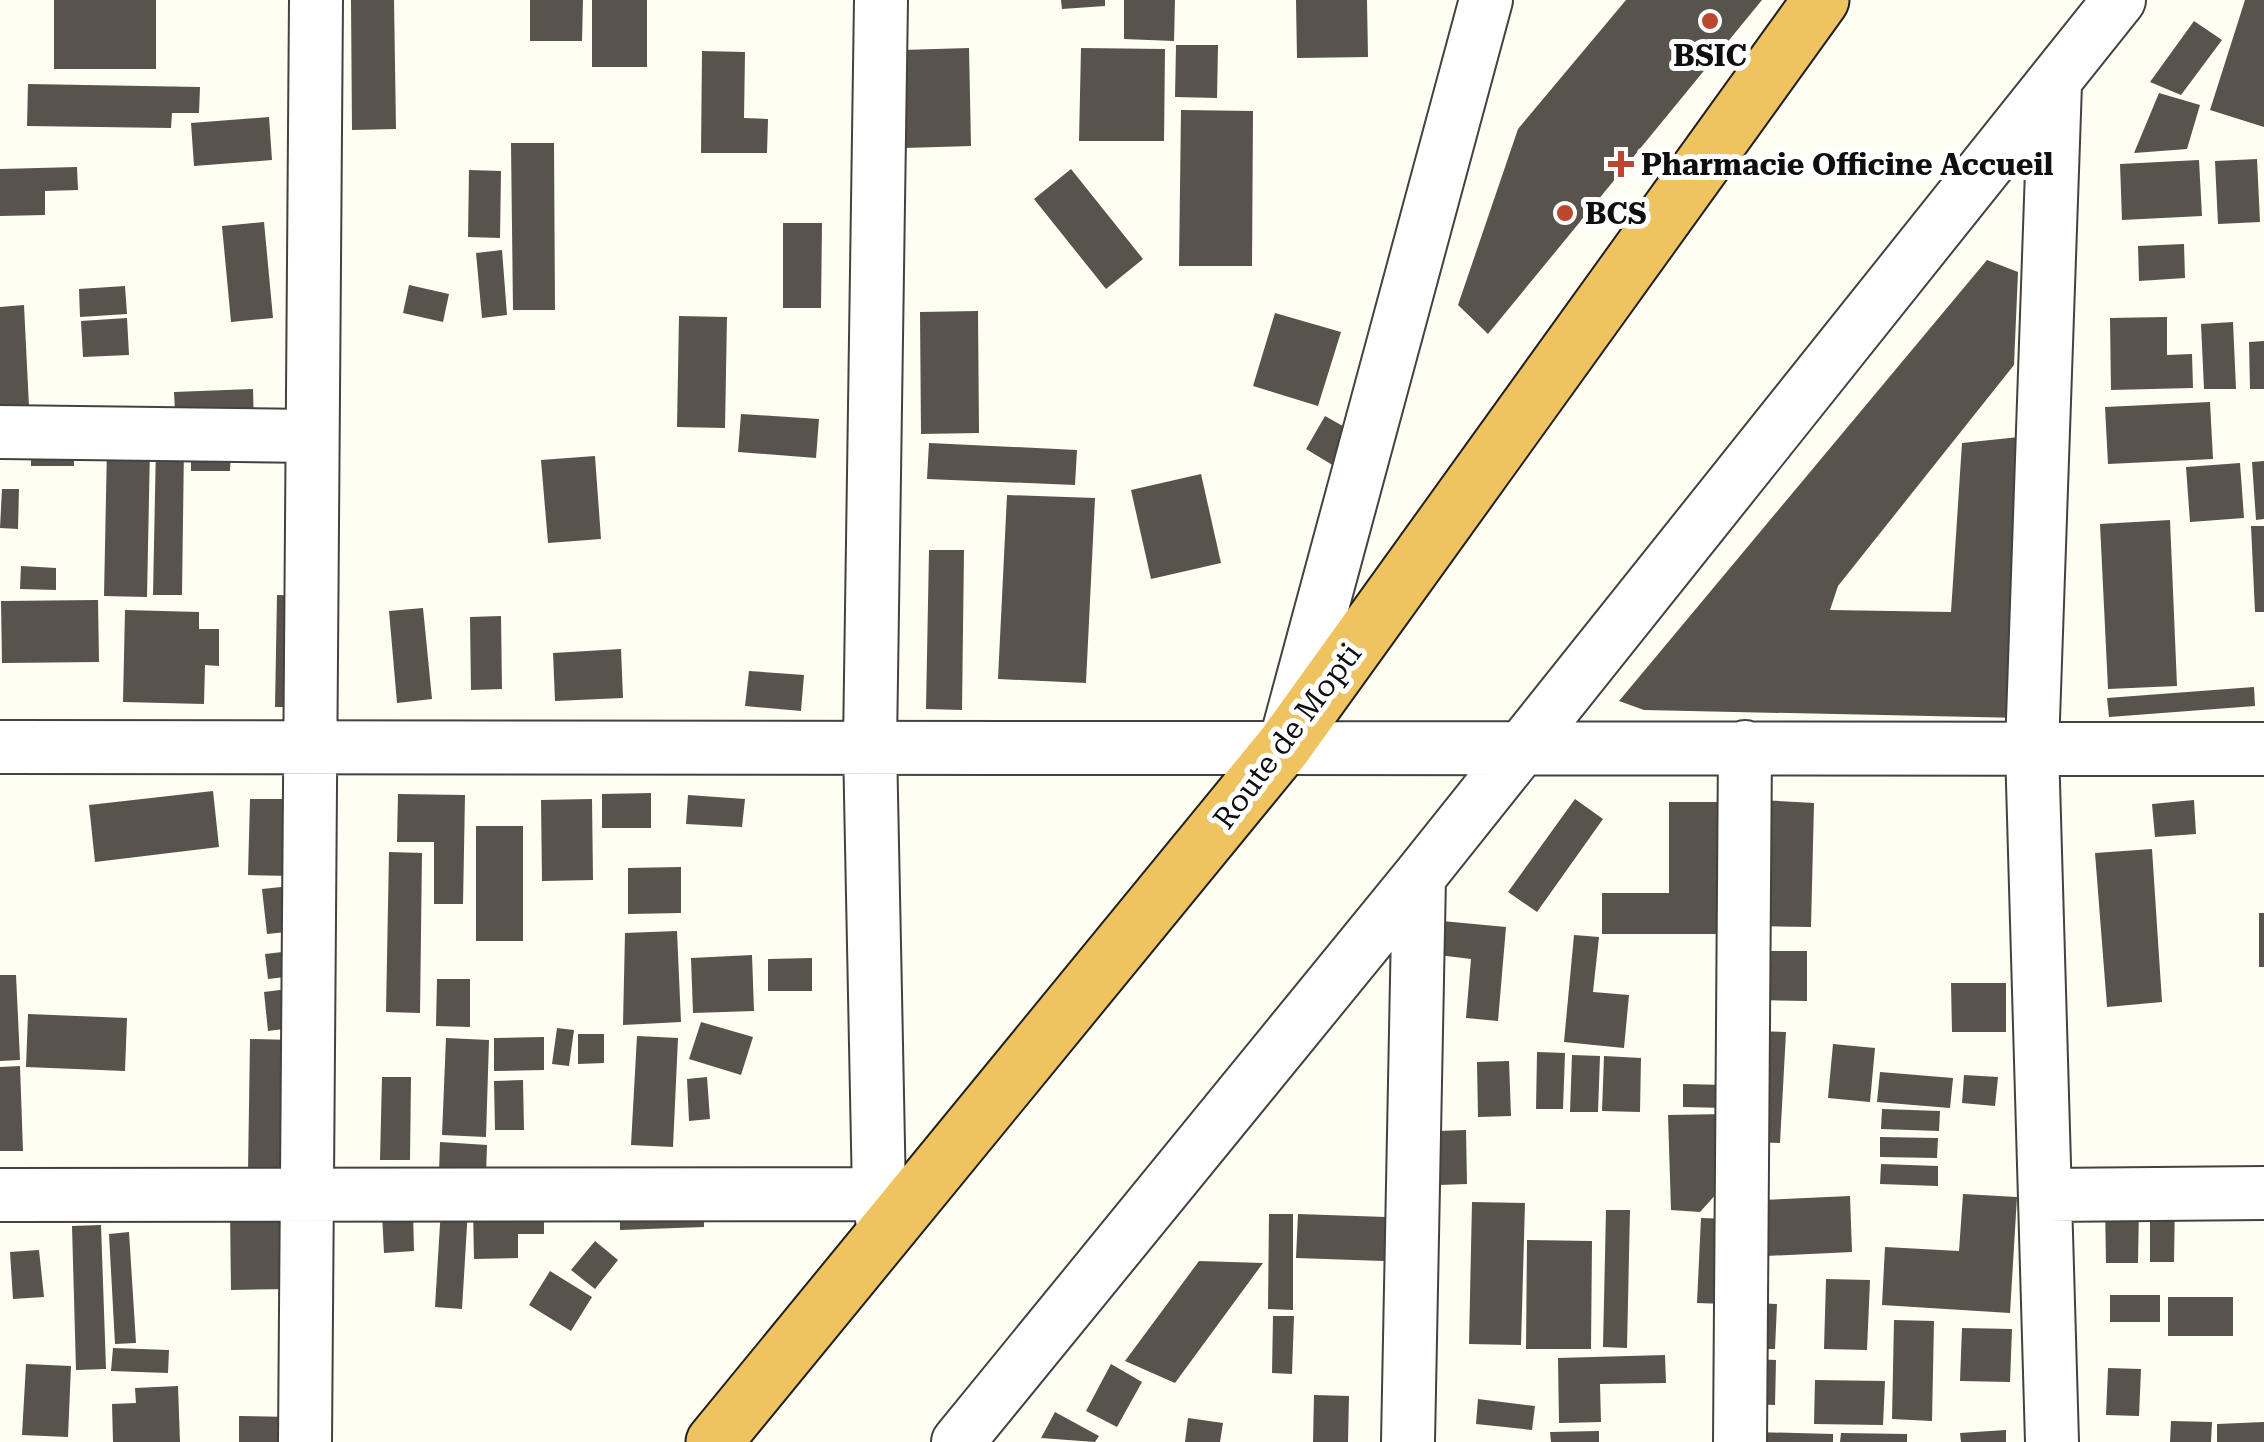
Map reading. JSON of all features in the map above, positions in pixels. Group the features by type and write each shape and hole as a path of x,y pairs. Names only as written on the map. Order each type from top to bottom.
{"highway":[{"name":"Route de Mopti","path":"714,1442 881,1214 1284,746 1821,0"}],"street":[{"path":"305,1442 316,0"},
{"path":"0,1194 308,1192 881,1214 870,745 882,0"},
{"path":"1284,746 1486,0"},
{"path":"958,1442 1419,877 2119,0"},
{"path":"2052,1442 2032,748 2054,84"},
{"path":"0,432 311,436"},
{"path":"0,747 311,744 2264,749"},
{"path":"1740,1442 1744,747"},
{"path":"1408,1442 1419,877"},
{"path":"2047,1195 2264,1193"}],"building":[{"path":"54,0 156,0 156,69 54,69"},
{"path":"351,0 394,0 396,129 352,130"},
{"path":"530,0 583,0 582,41 530,41"},
{"path":"592,0 647,0 647,67 592,67"},
{"path":"1061,0 1105,0 1105,6 1062,9"},
{"path":"1124,0 1175,0 1174,41 1124,39"},
{"path":"1296,0 1367,0 1368,57 1297,58"},
{"path":"1626,0 1762,0 1488,334 1458,305 1518,129"},
{"path":"2245,0 2264,0 2264,127 2210,110"},
{"path":"2194,21 2222,40 2181,95 2150,82"},
{"path":"1176,45 1218,45 1217,98 1175,97"},
{"path":"969,48 971,146 904,148 902,50"},
{"path":"1081,48 1165,49 1164,141 1079,141"},
{"path":"702,51 745,52 744,118 768,119 767,153 701,153"},
{"path":"28,84 200,87 199,113 172,113 171,128 27,126"},
{"path":"2159,93 2200,105 2187,149 2134,153"},
{"path":"1181,110 1253,111 1252,266 1179,266"},
{"path":"269,117 272,160 194,166 191,123"},
{"path":"511,143 554,143 555,310 513,310"},
{"path":"2257,159 2260,222 2218,224 2215,161"},
{"path":"2199,160 2202,216 2122,220 2120,164"},
{"path":"77,167 78,190 45,191 45,215 0,216 0,169"},
{"path":"1071,169 1143,259 1106,289 1034,199"},
{"path":"469,170 501,171 500,238 468,237"},
{"path":"264,222 273,318 231,322 222,226"},
{"path":"783,223 822,223 821,308 783,308"},
{"path":"2184,244 2185,278 2139,281 2138,246"},
{"path":"502,250 507,315 482,318 476,253"},
{"path":"1987,260 2018,272 2014,365 1838,586 1830,610 1951,612 1962,443 2019,437 2022,718 1644,710 1619,701"},
{"path":"409,285 449,294 443,322 403,313"},
{"path":"125,286 127,314 80,317 79,289"},
{"path":"24,305 29,407 0,408 0,307"},
{"path":"978,311 979,433 921,434 920,312"},
{"path":"1275,313 1341,332 1318,406 1253,386"},
{"path":"679,316 727,317 725,428 677,427"},
{"path":"2167,317 2167,355 2192,354 2193,388 2111,390 2110,318"},
{"path":"127,318 129,355 83,357 81,321"},
{"path":"2233,322 2236,389 2204,389 2201,324"},
{"path":"2264,341 2264,389 2250,389 2249,342"},
{"path":"253,389 254,428 176,431 174,392"},
{"path":"2210,402 2213,459 2108,464 2105,407"},
{"path":"741,414 819,419 816,458 738,452"},
{"path":"1325,416 1364,438 1344,472 1306,449"},
{"path":"31,443 74,443 74,466 31,466"},
{"path":"929,443 1077,450 1075,485 927,479"},
{"path":"156,445 184,446 182,595 153,595"},
{"path":"107,446 150,447 147,597 104,596"},
{"path":"191,447 231,447 230,471 191,471"},
{"path":"595,456 601,539 548,543 541,460"},
{"path":"2264,461 2264,519 2256,520 2252,462"},
{"path":"2240,463 2244,518 2190,522 2186,467"},
{"path":"1201,474 1221,563 1151,579 1131,490"},
{"path":"2,489 19,489 18,529 0,528"},
{"path":"1007,495 1095,498 1086,683 998,679"},
{"path":"2170,520 2177,686 2108,689 2100,524"},
{"path":"2251,526 2264,526 2264,612 2255,612"},
{"path":"929,550 964,550 962,710 926,709"},
{"path":"21,566 56,568 56,590 20,589"},
{"path":"277,595 307,596 305,707 275,707"},
{"path":"98,600 99,662 2,663 1,601"},
{"path":"423,608 432,699 397,703 389,611"},
{"path":"125,610 199,612 199,629 219,629 219,666 205,665 204,704 123,702"},
{"path":"501,616 502,689 471,690 470,617"},
{"path":"621,649 623,698 555,701 553,653"},
{"path":"749,671 804,675 801,711 745,706"},
{"path":"2254,687 2255,706 2109,717 2107,698"},
{"path":"213,791 219,847 95,862 89,805"},
{"path":"651,793 651,828 602,828 602,794"},
{"path":"398,794 465,795 463,904 434,904 434,842 397,842"},
{"path":"688,795 745,799 742,827 686,824"},
{"path":"250,799 293,799 291,876 248,875"},
{"path":"592,799 593,880 542,881 541,800"},
{"path":"1575,799 1603,819 1537,912 1508,892"},
{"path":"1760,800 1814,803 1811,927 1756,926"},
{"path":"2194,800 2196,834 2155,837 2152,804"},
{"path":"1669,802 1728,802 1728,934 1602,934 1602,893 1669,893"},
{"path":"476,826 523,826 523,941 476,941"},
{"path":"2152,849 2162,1002 2107,1007 2095,853"},
{"path":"389,852 422,853 420,1013 386,1012"},
{"path":"681,867 681,913 628,914 628,868"},
{"path":"291,886 296,931 267,934 262,889"},
{"path":"2259,913 2264,913 2264,967 2259,967"},
{"path":"1442,921 1506,927 1498,1021 1466,1018 1471,959 1438,955"},
{"path":"677,931 681,1022 623,1025 625,933"},
{"path":"1574,935 1599,937 1593,992 1629,995 1624,1048 1564,1042"},
{"path":"291,951 294,976 268,979 265,954"},
{"path":"1758,951 1807,951 1807,1001 1757,1000"},
{"path":"752,955 754,1011 693,1013 691,958"},
{"path":"812,958 812,991 768,991 768,959"},
{"path":"0,975 16,975 20,1060 0,1061"},
{"path":"437,979 470,979 470,1027 436,1026"},
{"path":"1951,983 2006,983 2006,1032 1952,1032"},
{"path":"288,989 291,1028 268,1031 264,992"},
{"path":"28,1014 127,1018 125,1071 26,1067"},
{"path":"701,1022 753,1037 741,1075 689,1059"},
{"path":"557,1028 574,1030 569,1066 552,1064"},
{"path":"1751,1031 1786,1032 1780,1143 1747,1142"},
{"path":"578,1034 604,1034 604,1063 578,1064"},
{"path":"637,1036 678,1038 673,1147 631,1145"},
{"path":"544,1037 544,1070 494,1071 494,1038"},
{"path":"446,1038 489,1040 486,1137 442,1135"},
{"path":"250,1039 293,1040 291,1173 248,1172"},
{"path":"1833,1044 1875,1048 1870,1102 1828,1098"},
{"path":"1537,1052 1565,1053 1563,1109 1536,1109"},
{"path":"1572,1055 1600,1056 1598,1112 1570,1112"},
{"path":"1604,1056 1641,1058 1640,1112 1602,1111"},
{"path":"1509,1061 1511,1116 1478,1117 1477,1062"},
{"path":"20,1066 23,1151 0,1151 0,1067"},
{"path":"1880,1072 1953,1078 1950,1108 1877,1102"},
{"path":"1964,1075 1998,1077 1995,1106 1962,1103"},
{"path":"382,1077 411,1077 410,1160 380,1160"},
{"path":"707,1077 710,1119 689,1121 687,1079"},
{"path":"523,1080 524,1130 495,1130 494,1081"},
{"path":"1683,1084 1726,1085 1726,1108 1683,1107"},
{"path":"1882,1109 1940,1111 1939,1131 1881,1129"},
{"path":"1726,1114 1727,1182 1700,1212 1671,1210 1668,1115"},
{"path":"1466,1130 1467,1184 1439,1185 1438,1131"},
{"path":"1880,1137 1938,1138 1937,1158 1880,1157"},
{"path":"440,1142 487,1145 486,1176 439,1173"},
{"path":"1881,1164 1938,1166 1938,1186 1880,1184"},
{"path":"1963,1194 2017,1197 2010,1313 1882,1305 1885,1247 1959,1251"},
{"path":"1850,1196 1852,1252 1766,1256 1763,1200"},
{"path":"2150,1198 2175,1198 2174,1262 2150,1262"},
{"path":"1472,1202 1525,1203 1521,1345 1469,1344"},
{"path":"2105,1205 2139,1205 2138,1263 2106,1263"},
{"path":"292,1207 292,1289 231,1290 230,1208"},
{"path":"544,1207 544,1234 518,1234 518,1258 474,1259 473,1209"},
{"path":"441,1208 468,1209 462,1309 435,1307"},
{"path":"704,1208 704,1227 620,1230 620,1210"},
{"path":"1606,1210 1630,1210 1627,1348 1603,1347"},
{"path":"413,1211 414,1251 384,1253 382,1213"},
{"path":"1269,1214 1293,1214 1293,1310 1268,1309"},
{"path":"1298,1214 1386,1217 1384,1261 1296,1258"},
{"path":"1701,1218 1731,1219 1726,1304 1697,1303"},
{"path":"101,1225 106,1369 76,1370 72,1226"},
{"path":"129,1232 136,1343 115,1344 109,1234"},
{"path":"1527,1240 1592,1241 1591,1349 1526,1349"},
{"path":"595,1241 618,1260 595,1289 571,1270"},
{"path":"39,1250 44,1297 13,1299 10,1252"},
{"path":"1199,1261 1263,1263 1175,1383 1125,1361"},
{"path":"550,1271 592,1297 571,1331 529,1305"},
{"path":"1826,1279 1870,1280 1867,1350 1824,1349"},
{"path":"2110,1295 2160,1295 2160,1322 2110,1322"},
{"path":"2168,1297 2233,1297 2233,1336 2168,1336"},
{"path":"1753,1303 1777,1304 1775,1349 1751,1349"},
{"path":"1273,1316 1294,1316 1292,1374 1272,1373"},
{"path":"1894,1320 1934,1321 1932,1421 1892,1419"},
{"path":"1962,1328 2012,1329 2010,1382 1960,1381"},
{"path":"113,1348 169,1350 168,1373 111,1371"},
{"path":"1665,1355 1666,1383 1600,1384 1601,1422 1559,1423 1558,1358"},
{"path":"1752,1359 1776,1360 1775,1405 1750,1404"},
{"path":"26,1364 71,1366 68,1437 22,1435"},
{"path":"1111,1364 1142,1382 1117,1427 1086,1411"},
{"path":"2108,1368 2141,1369 2139,1416 2106,1415"},
{"path":"1815,1380 1885,1381 1883,1425 1814,1424"},
{"path":"178,1386 180,1442 113,1442 112,1404 136,1403 135,1388"},
{"path":"1314,1395 1349,1396 1348,1442 1313,1442"},
{"path":"1478,1399 1535,1406 1532,1430 1476,1424"},
{"path":"1055,1412 1099,1436 1095,1442 1041,1438"},
{"path":"239,1416 292,1417 291,1442 239,1442"},
{"path":"1188,1418 1223,1423 1220,1442 1185,1442"},
{"path":"2171,1421 2212,1422 2211,1442 2170,1442"},
{"path":"2264,1422 2264,1442 2217,1442 2217,1424"},
{"path":"2006,1430 2006,1442 1961,1442 1960,1433"},
{"path":"1599,1431 1599,1442 1551,1442 1550,1432"},
{"path":"1755,1432 1833,1434 1833,1442 1755,1442"},
{"path":"1841,1433 1907,1434 1907,1442 1840,1442"}],"place":[{"name":"BSIC","path":"1710,21"},
{"name":"Pharmacie Officine Accueil","path":"1621,164"},
{"name":"BCS","path":"1565,213"}]}
